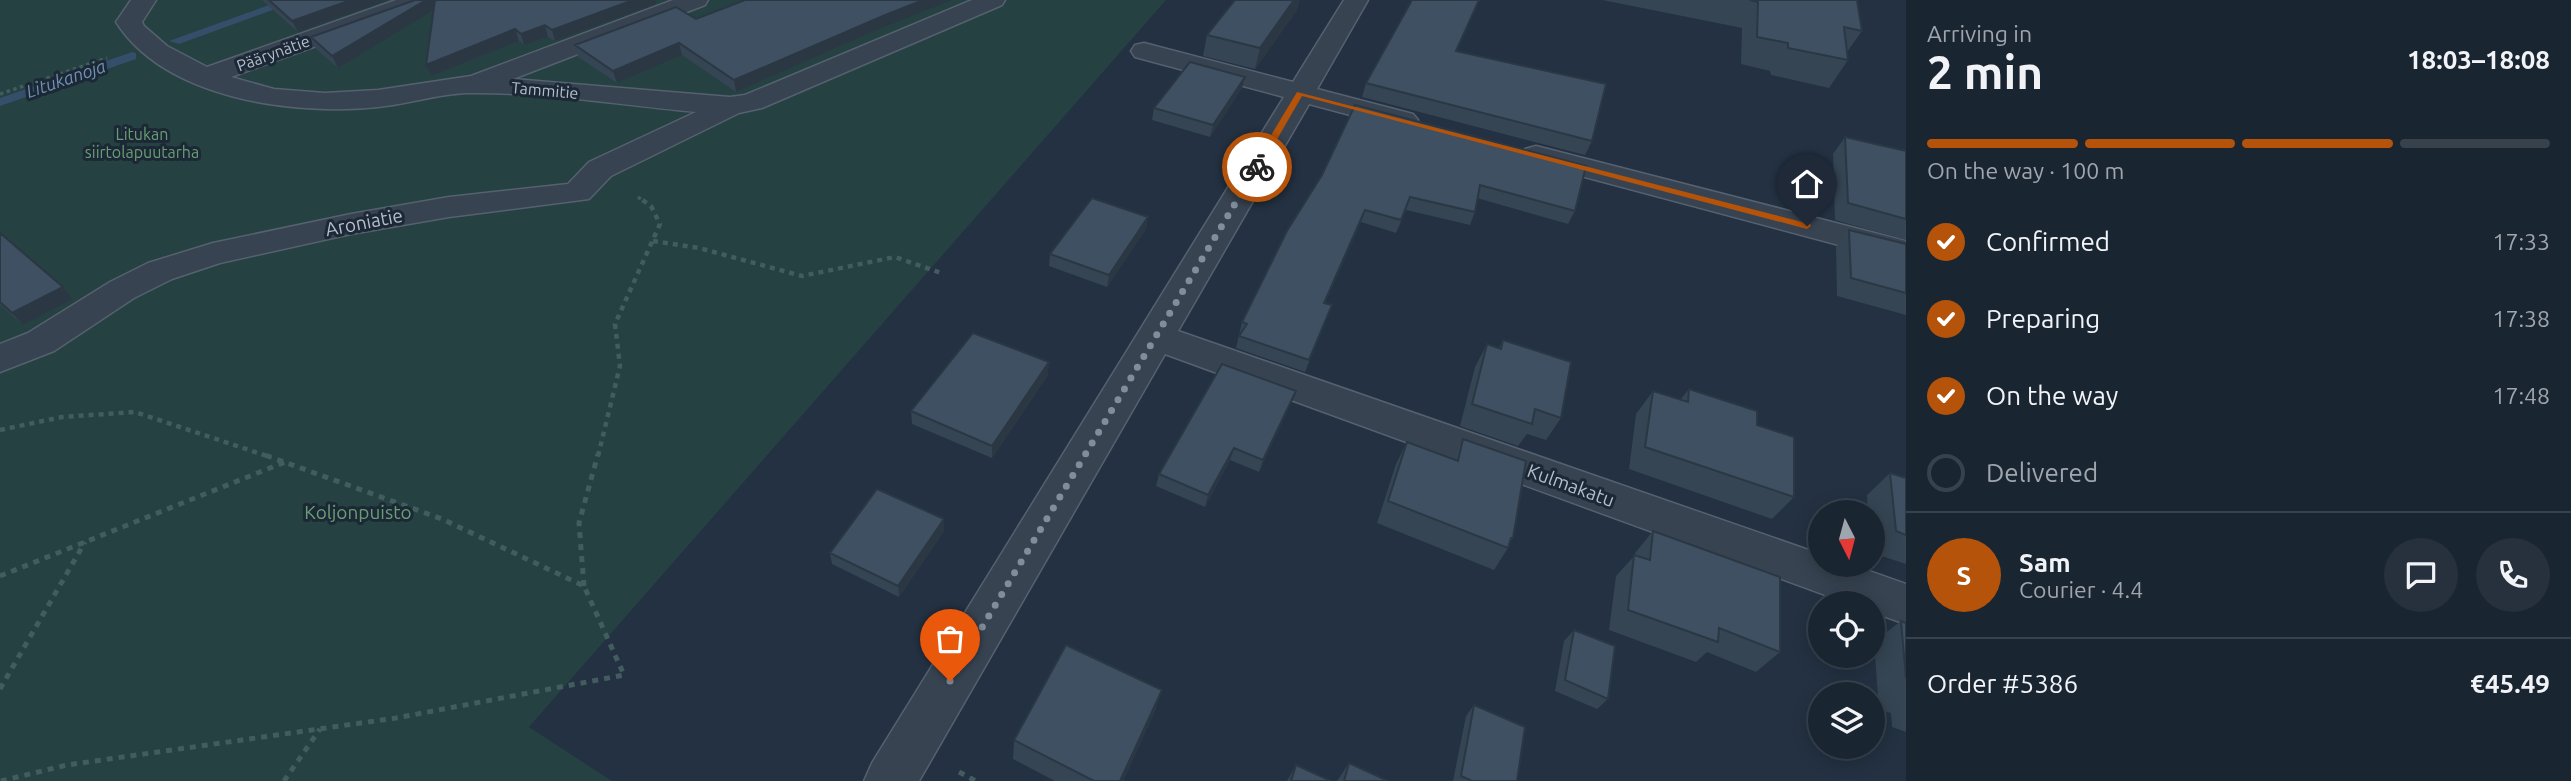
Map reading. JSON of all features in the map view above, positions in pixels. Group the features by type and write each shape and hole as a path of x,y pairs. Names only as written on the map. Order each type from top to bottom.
{"street":[{"name":"Tammitie","path":"144,0 129,22 136,36 182,66 223,86 265,98 307,102 364,100 472,84 730,106 752,102 993,0"},
{"name":"Päärynätie","path":"205,77 420,0"},
{"path":"472,84 696,0"},
{"path":"890,781 1356,0"},
{"path":"1144,51 1433,128"},
{"name":"Aroniatie","path":"0,359 41,342 131,285 160,271 213,254 351,223 449,207 578,192 600,170 730,106"},
{"path":"1513,149 1906,252"},
{"name":"Kulmakatu","path":"1157,337 1906,604"}],"path":[{"path":"0,94 148,44"},
{"path":"1,781 67,765 396,718 624,675 584,586 579,523 610,413 620,366 615,324 660,224 651,206 629,192 586,186"},
{"path":"653,241 699,248 802,276 895,257 944,274"},
{"path":"0,430 62,416 135,412 286,462 442,519 584,586"},
{"path":"0,576 286,462"},
{"path":"0,689 85,541"},
{"path":"284,781 321,728"}],"green space":[{"name":"Koljonpuisto","path":"0,0 1166,0 529,727 612,781 0,781"}],"building":[{"path":"269,0 351,0 292,21"},
{"path":"415,0 426,0 332,56 311,37"},
{"path":"435,0 633,0 552,30 545,25 521,34 515,29 426,65"},
{"path":"745,0 923,0 734,80 679,43 613,71 575,45 676,7 696,19"},
{"path":"1235,0 1294,0 1260,48 1207,35"},
{"path":"1412,0 1479,0 1456,51 1606,84 1592,141 1366,83"},
{"path":"1750,0 1857,0 1862,31 1844,27 1848,60 1788,48 1788,43 1757,37 1758,2"},
{"path":"1190,62 1245,77 1213,125 1154,108"},
{"path":"1355,105 1586,166 1575,211 1480,185 1475,212 1410,197 1401,220 1365,210 1324,303 1332,305 1309,360 1239,336 1247,324 1242,322 1287,231 1322,175"},
{"path":"1845,137 1906,151 1906,219 1848,203"},
{"path":"1092,198 1148,217 1109,275 1050,254"},
{"path":"1849,230 1906,244 1906,293 1851,278"},
{"path":"0,233 63,287 12,313 0,302"},
{"path":"973,333 1049,362 992,446 911,411"},
{"path":"1503,340 1571,362 1561,418 1535,409 1532,424 1472,404 1487,344 1501,349"},
{"path":"1222,364 1296,391 1263,460 1234,448 1208,495 1159,474"},
{"path":"1689,389 1757,411 1757,425 1794,437 1794,497 1645,447 1653,391 1688,402"},
{"path":"1463,439 1526,461 1513,538 1508,548 1388,501 1407,442 1458,461"},
{"path":"1890,473 1906,478 1906,535 1896,531"},
{"path":"877,489 944,519 898,586 830,553"},
{"path":"1653,531 1780,577 1780,652 1719,628 1718,642 1628,610 1634,555 1650,560"},
{"path":"1901,621 1906,623 1906,678"},
{"path":"1574,630 1615,646 1608,699 1565,680"},
{"path":"1066,645 1162,690 1120,781 1094,781 1014,740"},
{"path":"1474,705 1525,727 1517,781 1472,781 1461,776"},
{"path":"1349,763 1388,781 1344,781"},
{"path":"1296,765 1331,781 1291,781"}],"waterway":[{"name":"Litukanoja","path":"175,41 294,0"},
{"name":"Litukanoja","path":"0,102 132,56"}],"way so far":[{"path":"950,681 1257,167"}],"route":[{"path":"1257,167 1300,93 1807,226"}],"park label":[{"name":"Litukan siirtolapuutarha","path":"142,143"}]}
